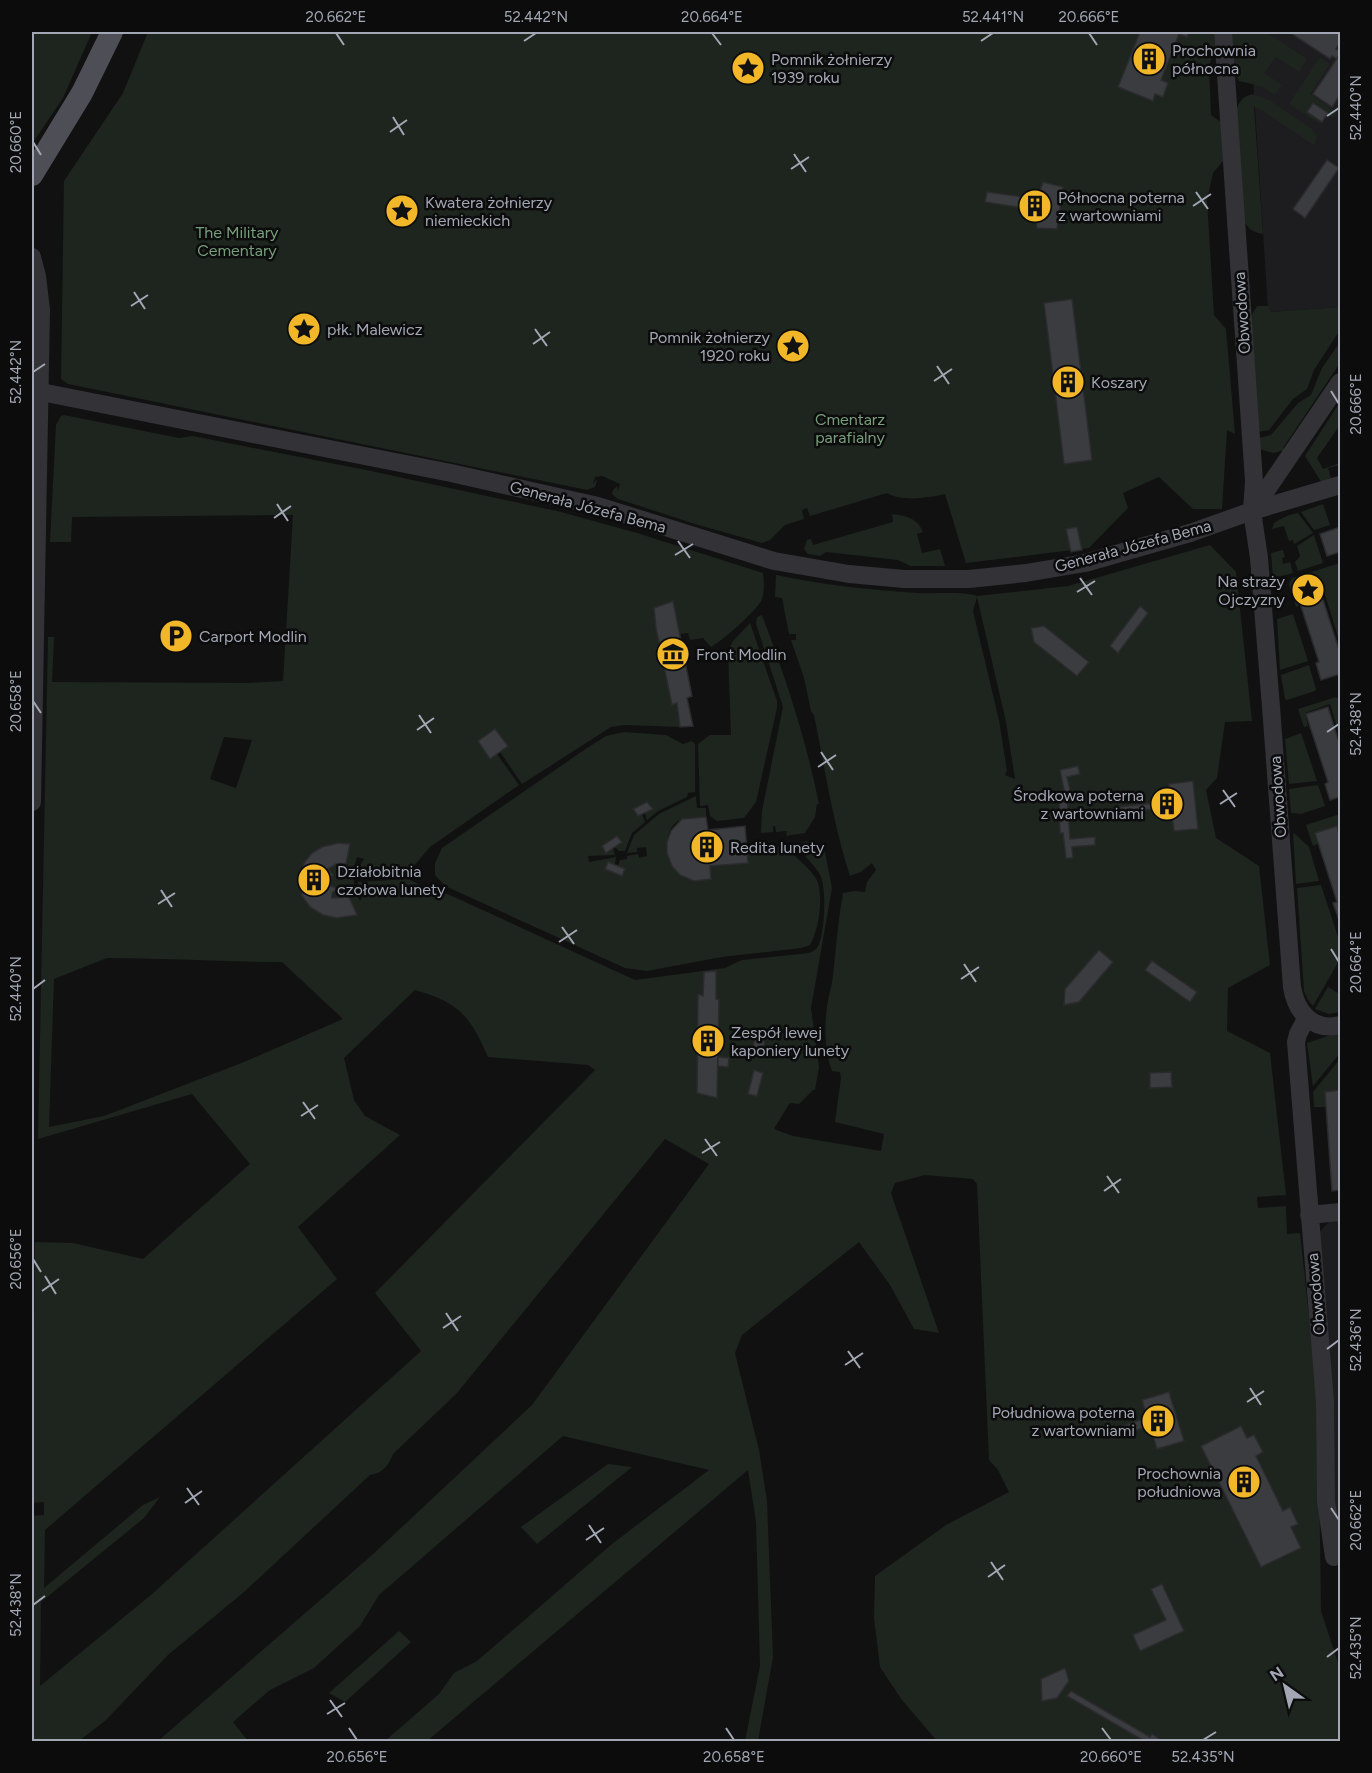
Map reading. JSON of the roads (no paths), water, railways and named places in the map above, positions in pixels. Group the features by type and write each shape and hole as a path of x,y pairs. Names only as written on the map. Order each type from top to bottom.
{"main road":[{"path":"32,175 82,93 112,32"}],"street":[{"name":"Obwodowa","path":"1223,32 1254,481 1252,512 1259,558 1292,987 1294,999 1306,1019 1296,1042 1325,1402 1326,1501 1334,1557"},
{"path":"32,257 38,276 41,310 32,802"},
{"path":"1252,512 1341,382"},
{"name":"Generała Józefa Bema","path":"41,392 463,476 620,512 774,561 849,574 904,579 969,579 1026,573 1085,563 1190,533 1341,485"},
{"path":"1306,1019 1320,1026 1341,1025"},
{"path":"1309,1215 1341,1212"}],"place":[{"name":"Prochownia północna","path":"1149,59"},
{"name":"Pomnik żołnierzy 1939 roku","path":"748,68"},
{"name":"Północna poterna z wartowniami","path":"1035,206"},
{"name":"Kwatera żołnierzy niemieckich","path":"402,211"},
{"name":"płk. Malewicz","path":"304,329"},
{"name":"Pomnik żołnierzy 1920 roku","path":"793,346"},
{"name":"Koszary","path":"1068,382"},
{"name":"Na straży Ojczyzny","path":"1308,590"},
{"name":"Carport Modlin","path":"176,636"},
{"name":"Front Modlin","path":"673,654"},
{"name":"Środkowa poterna z wartowniami","path":"1167,804"},
{"name":"Redita lunety","path":"707,847"},
{"name":"Działobitnia czołowa lunety","path":"314,880"},
{"name":"Zespół lewej kaponiery lunety","path":"708,1041"},
{"name":"Południowa poterna z wartowniami","path":"1158,1421"},
{"name":"Prochownia południowa","path":"1244,1482"}],"park label":[{"name":"The Military Cementary","path":"237,241"},
{"name":"Cmentarz parafialny","path":"850,428"}]}
